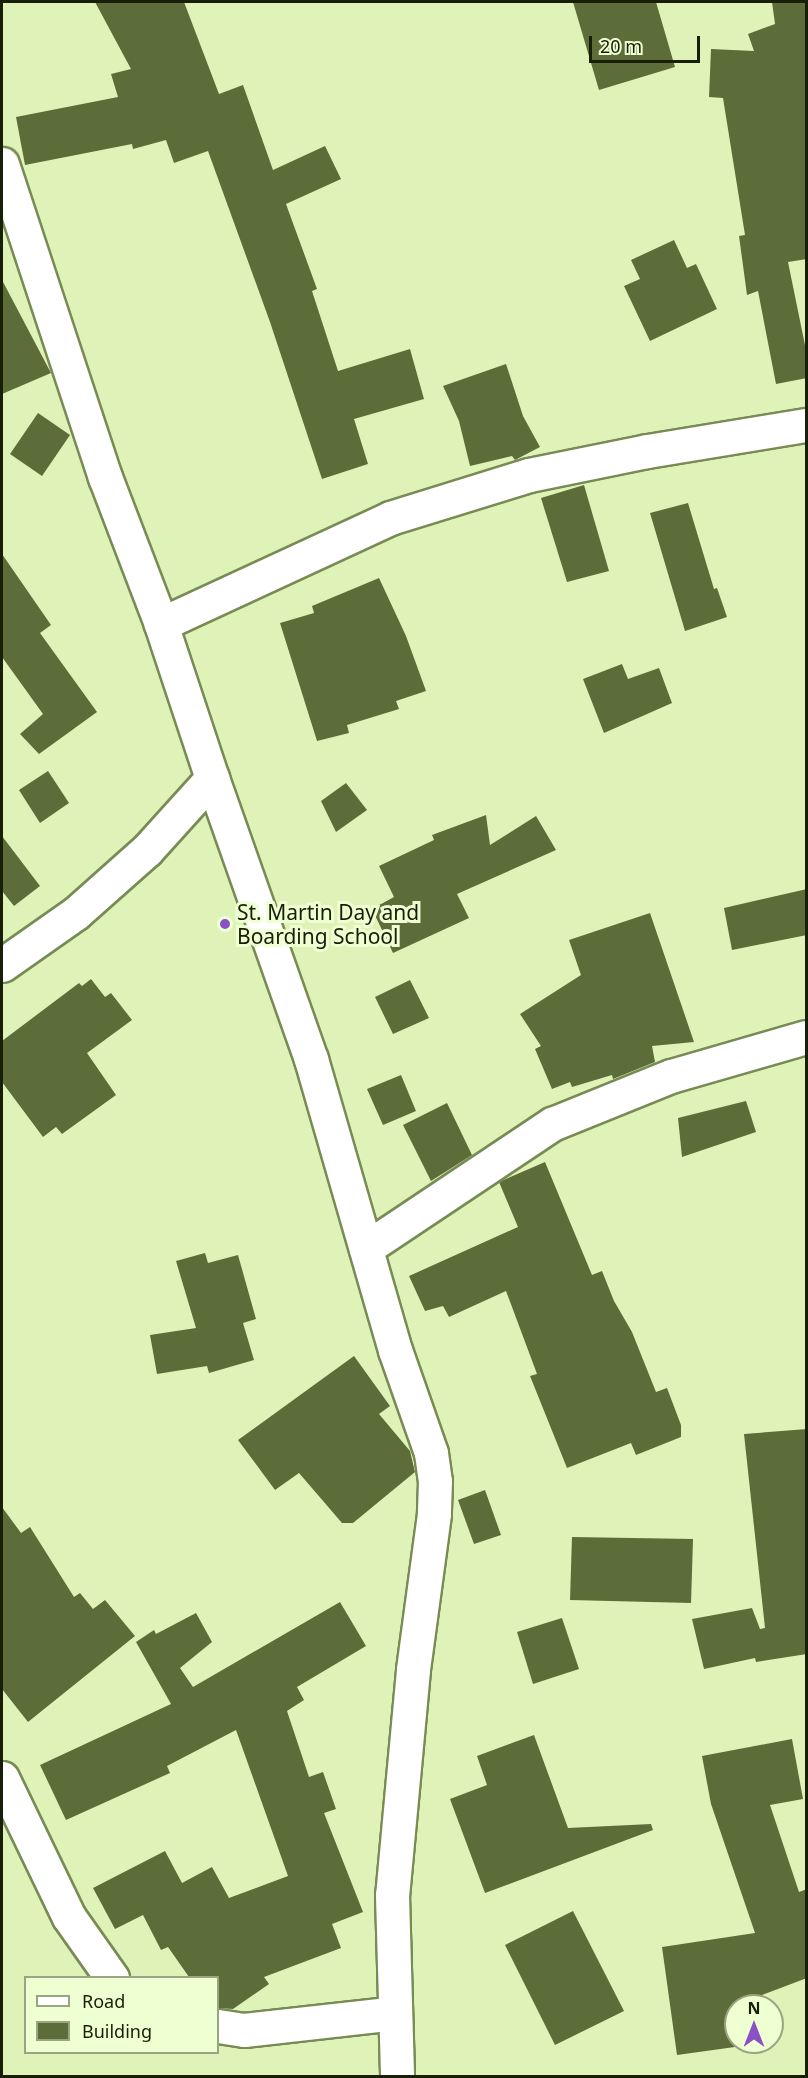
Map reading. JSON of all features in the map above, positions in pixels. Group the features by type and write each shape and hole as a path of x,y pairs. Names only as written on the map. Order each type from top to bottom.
{"street":[{"path":"2,164 105,477 162,624 212,778 311,1059 395,1350 431,1454 435,1481 434,1514 413,1670 392,1895 397,2076"},
{"path":"162,624 390,518 529,475 647,451 807,425"},
{"path":"2,965 75,914 147,850 212,778"},
{"path":"366,1248 552,1124 671,1076 807,1037"},
{"path":"2,1778 69,1917 110,1976"},
{"path":"219,2026 244,2030 395,2013"}],"building":[{"path":"95,2 184,2 219,94 243,85 273,170 325,146 341,179 286,204 317,289 312,291 338,371 410,349 424,399 354,419 368,464 322,479 270,322 208,151 174,163 166,140 133,149 132,144 25,165 16,117 118,97 111,74 131,69"},
{"path":"573,2 656,2 675,67 599,90"},
{"path":"772,2 807,2 807,259 788,262 807,355 807,378 776,384 758,291 747,295 739,236 745,235 723,98 709,97 711,49 754,51 748,34 775,24"},
{"path":"674,240 687,268 696,264 717,309 650,341 624,286 640,279 631,260"},
{"path":"2,280 51,373 2,394"},
{"path":"506,364 523,416 540,447 515,460 512,456 470,466 459,421 443,386"},
{"path":"38,413 70,435 42,476 10,454"},
{"path":"584,485 609,571 567,582 541,498"},
{"path":"688,503 714,589 717,588 727,617 685,631 650,513"},
{"path":"2,554 51,625 40,633 97,712 39,754 20,734 43,714 2,657"},
{"path":"379,578 406,636 426,691 396,701 399,709 347,725 349,733 317,741 280,623 314,613 312,606"},
{"path":"622,664 628,679 659,668 672,703 604,733 583,679"},
{"path":"48,771 69,803 40,823 19,790"},
{"path":"346,783 367,810 336,832 321,801"},
{"path":"486,815 490,845 536,816 556,850 457,894 469,918 393,953 372,909 394,897 379,866 434,840 432,835"},
{"path":"2,836 40,886 14,906 2,891"},
{"path":"807,889 807,935 732,950 724,908"},
{"path":"650,913 694,1042 652,1046 655,1062 613,1079 612,1075 572,1087 570,1082 552,1089 535,1049 541,1046 520,1014 581,975 569,940"},
{"path":"91,979 105,997 111,993 132,1020 87,1053 116,1095 62,1134 56,1127 43,1137 2,1082 2,1041 79,983 82,986"},
{"path":"410,980 429,1018 393,1034 375,997"},
{"path":"401,1075 416,1111 383,1125 367,1089"},
{"path":"746,1101 756,1132 682,1157 678,1118"},
{"path":"447,1103 472,1155 431,1181 403,1125"},
{"path":"545,1162 592,1275 602,1271 614,1301 632,1332 656,1392 667,1388 681,1425 681,1437 636,1455 631,1443 567,1468 530,1376 537,1374 506,1291 449,1317 443,1306 425,1311 409,1276 518,1227 499,1182"},
{"path":"205,1253 208,1263 238,1255 256,1319 243,1323 254,1360 209,1373 207,1366 157,1374 150,1335 196,1328 176,1261"},
{"path":"354,1356 390,1406 379,1414 410,1451 415,1472 353,1523 342,1523 299,1473 275,1490 238,1440"},
{"path":"807,1429 807,1654 756,1662 755,1658 704,1669 692,1619 752,1608 760,1629 765,1628 744,1434"},
{"path":"485,1490 501,1535 474,1544 458,1500"},
{"path":"2,1507 21,1533 30,1527 74,1597 80,1593 93,1609 105,1600 135,1636 28,1722 2,1689"},
{"path":"572,1537 693,1539 691,1603 570,1600"},
{"path":"340,1602 366,1646 297,1687 304,1700 287,1711 309,1777 323,1772 336,1809 324,1813 363,1912 332,1924 341,1948 264,1977 269,1984 233,2009 219,2008 219,1976 188,1976 168,1947 161,1950 143,1915 115,1929 93,1888 165,1851 182,1883 212,1867 229,1898 288,1876 236,1730 167,1766 170,1773 66,1820 40,1765 171,1704 136,1642 154,1630 156,1634 196,1613 212,1642 180,1668 193,1687"},
{"path":"562,1618 579,1669 533,1684 517,1632"},
{"path":"534,1735 568,1828 651,1824 653,1830 485,1893 450,1799 487,1785 477,1756"},
{"path":"792,1739 803,1799 770,1805 799,1892 807,1889 807,1978 765,1994 724,1994 724,2048 677,2055 662,1947 755,1933 711,1804 702,1756"},
{"path":"573,1911 624,2011 555,2045 505,1945"}],"place":[{"name":"St. Martin Day and Boarding School","path":"225,924"}]}
